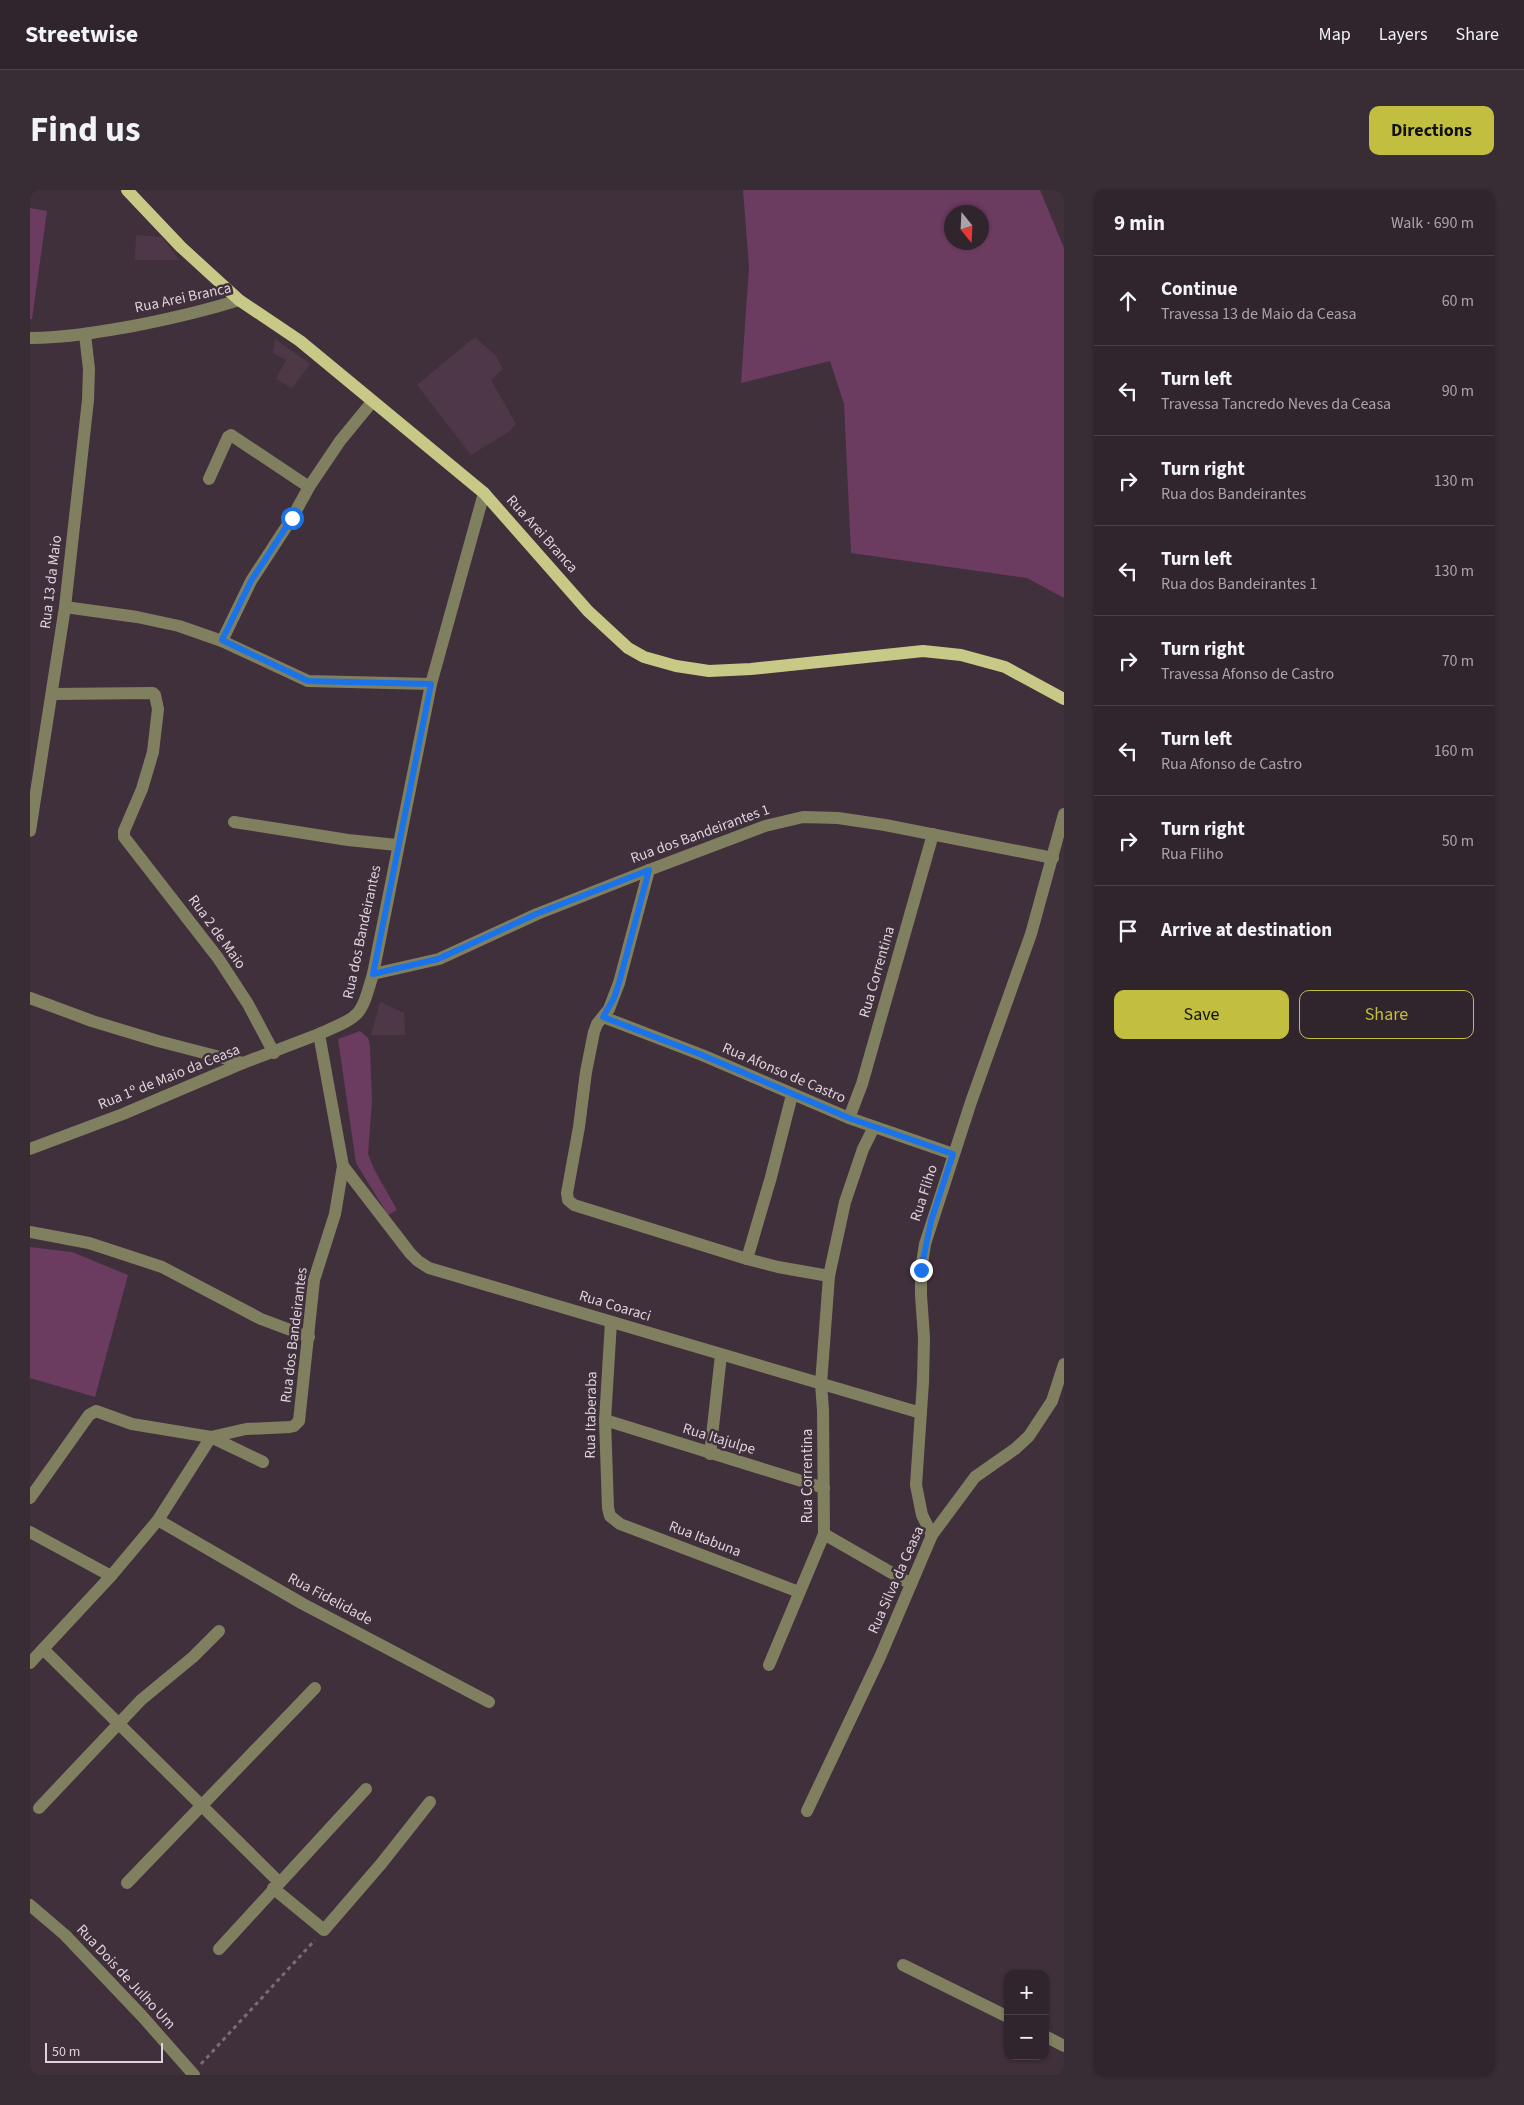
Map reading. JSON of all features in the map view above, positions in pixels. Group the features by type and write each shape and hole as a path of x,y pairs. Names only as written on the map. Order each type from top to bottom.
{"main road":[{"path":"127,190 181,248 239,300"},
{"name":"Rua Arei Branca","path":"239,300 300,341 484,493 588,611 628,648 644,657 676,666 709,671 751,669 923,651 961,654 1004,667 1064,700"}],"street":[{"name":"Rua Arei Branca","path":"30,338 85,335 206,311 239,300"},
{"name":"Rua 13 da Maio","path":"30,831 53,694 65,607 88,400 89,368 85,335"},
{"path":"222,640 251,581 292,518 309,487 340,441 372,402"},
{"path":"209,479 228,437 231,435 309,487"},
{"name":"Rua dos Bandeirantes","path":"211,1436 246,1429 294,1426 300,1417 314,1280 335,1214 343,1166 320,1034 357,1016 364,1004 373,974 397,845 431,684 484,493"},
{"path":"65,607 137,617 179,626 222,640 308,681 431,684"},
{"name":"Rua 2 de Maio","path":"53,694 153,693 156,697 158,709 153,752 142,789 124,831 124,838 218,958 248,1004 274,1053"},
{"name":"Rua Fliho","path":"932,1535 922,1514 916,1492 924,1338 921,1270 931,1221 998,1023 1031,934 1064,814"},
{"name":"Rua dos Bandeirantes 1","path":"373,974 438,959 536,914 649,870 766,826 803,817 838,818 933,834 1053,858"},
{"path":"234,822 348,840 397,845"},
{"name":"Rua Correntina","path":"849,1118 862,1084 933,834"},
{"path":"649,870 614,998 594,1032 567,1194 568,1200 574,1205 747,1260 829,1276"},
{"path":"30,998 92,1021 158,1041 243,1063"},
{"name":"Rua Afonso de Castro","path":"603,1017 702,1055 849,1118 953,1154"},
{"name":"Rua 1º de Maio da Ceasa","path":"30,1149 123,1114 243,1063 274,1053 320,1034"},
{"path":"747,1260 772,1177 792,1095"},
{"name":"Rua Correntina","path":"769,1665 798,1592 824,1534 821,1384 829,1276 845,1202 874,1126"},
{"name":"Rua Coaraci","path":"343,1166 418,1261 429,1268 921,1413"},
{"path":"30,1232 89,1243 162,1267 261,1319 309,1337"},
{"name":"Rua Itaberaba","path":"608,1508 605,1420 611,1322"},
{"path":"710,1454 721,1355"},
{"name":"Rua Silva da Ceasa","path":"808,1811 880,1657 932,1535 975,1477 1015,1449 1029,1436 1052,1401 1064,1364"},
{"path":"30,1498 93,1412 100,1411 139,1425 211,1436 263,1462"},
{"name":"Rua Itajulpe","path":"605,1420 824,1488"},
{"path":"30,1663 112,1576 158,1520 211,1436"},
{"name":"Rua Itabuna","path":"608,1508 610,1516 620,1524 798,1592"},
{"name":"Rua Fidelidade","path":"158,1520 303,1604 489,1702"},
{"path":"30,1532 112,1576"},
{"path":"824,1534 911,1584"},
{"path":"39,1808 141,1700 193,1657 220,1631"},
{"path":"43,1649 201,1806 276,1885 324,1930 381,1864 430,1802"},
{"path":"127,1882 315,1688"},
{"path":"219,1949 366,1789"},
{"name":"Rua Dois de Julho Um","path":"30,1905 65,1935 193,2074"},
{"path":"903,1965 1004,2016"},
{"path":"1049,2038 1064,2046"}],"path":[{"path":"193,2074 324,1930"}],"shaded area":[{"path":"743,190 1040,190 1064,248 1064,598 1027,578 851,553 844,404 830,361 741,383 749,267"},
{"path":"30,208 47,211 32,319 30,319"},
{"path":"136,235 162,237 179,260 135,260"},
{"path":"475,337 496,356 503,369 491,380 516,424 510,431 471,455 417,385"},
{"path":"275,339 310,364 292,388 276,379 286,360 273,353"},
{"path":"380,1002 404,1013 405,1035 371,1035"},
{"path":"360,1031 368,1038 370,1046 372,1102 368,1154 374,1169 397,1210 388,1215 356,1163 338,1039"},
{"path":"30,1247 72,1252 128,1275 95,1397 30,1378"}],"route":[{"path":"292,518 251,581 222,640 308,681 431,684 397,845 373,974 415,966 438,959 536,914 649,870 619,983 609,1009 603,1017 702,1055 849,1118 953,1154 931,1221 921,1270"}]}
